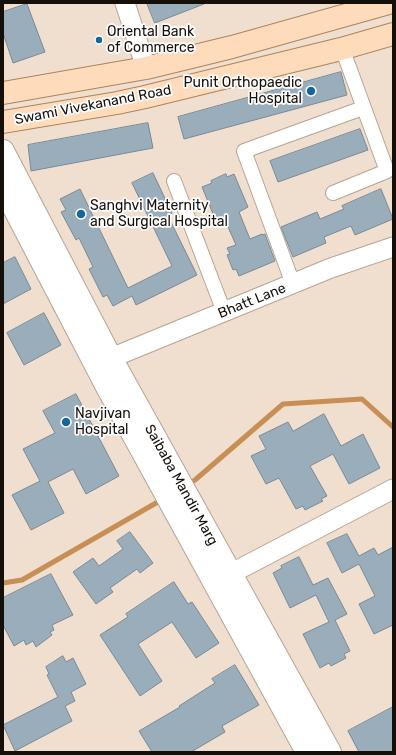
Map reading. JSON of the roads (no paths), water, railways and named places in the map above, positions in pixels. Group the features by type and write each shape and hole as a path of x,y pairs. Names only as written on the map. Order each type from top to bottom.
{"main road":[{"name":"Swami Vivekanand Road","path":"3,93 146,68 232,47 389,3"},
{"name":"Swami Vivekanand Road","path":"3,122 117,103 341,49 393,34"}],"street":[{"path":"125,3 146,68"},
{"path":"333,193 387,171 341,49"},
{"path":"293,284 244,151 363,108"},
{"name":"Saibaba Mandir Marg","path":"3,151 111,358 175,492 224,580 330,752"},
{"path":"174,181 224,312"},
{"name":"Saibaba Mandir Marg","path":"3,187 107,387 175,492"},
{"name":"Bhatt Lane","path":"111,358 331,268 393,247"},
{"path":"224,580 393,490"},
{"name":"Saibaba Mandir Marg","path":"224,580 308,752"}],"waterway":[{"path":"187,485 195,480 283,404 362,399 393,427"},
{"path":"3,583 22,580 163,499"}],"place":[{"name":"Oriental Bank of Commerce","path":"99,40"},
{"name":"Punit Orthopaedic Hospital","path":"311,91"},
{"name":"Sanghvi Maternity and Surgical Hospital","path":"81,214"},
{"name":"Navjivan Hospital","path":"66,422"}]}
